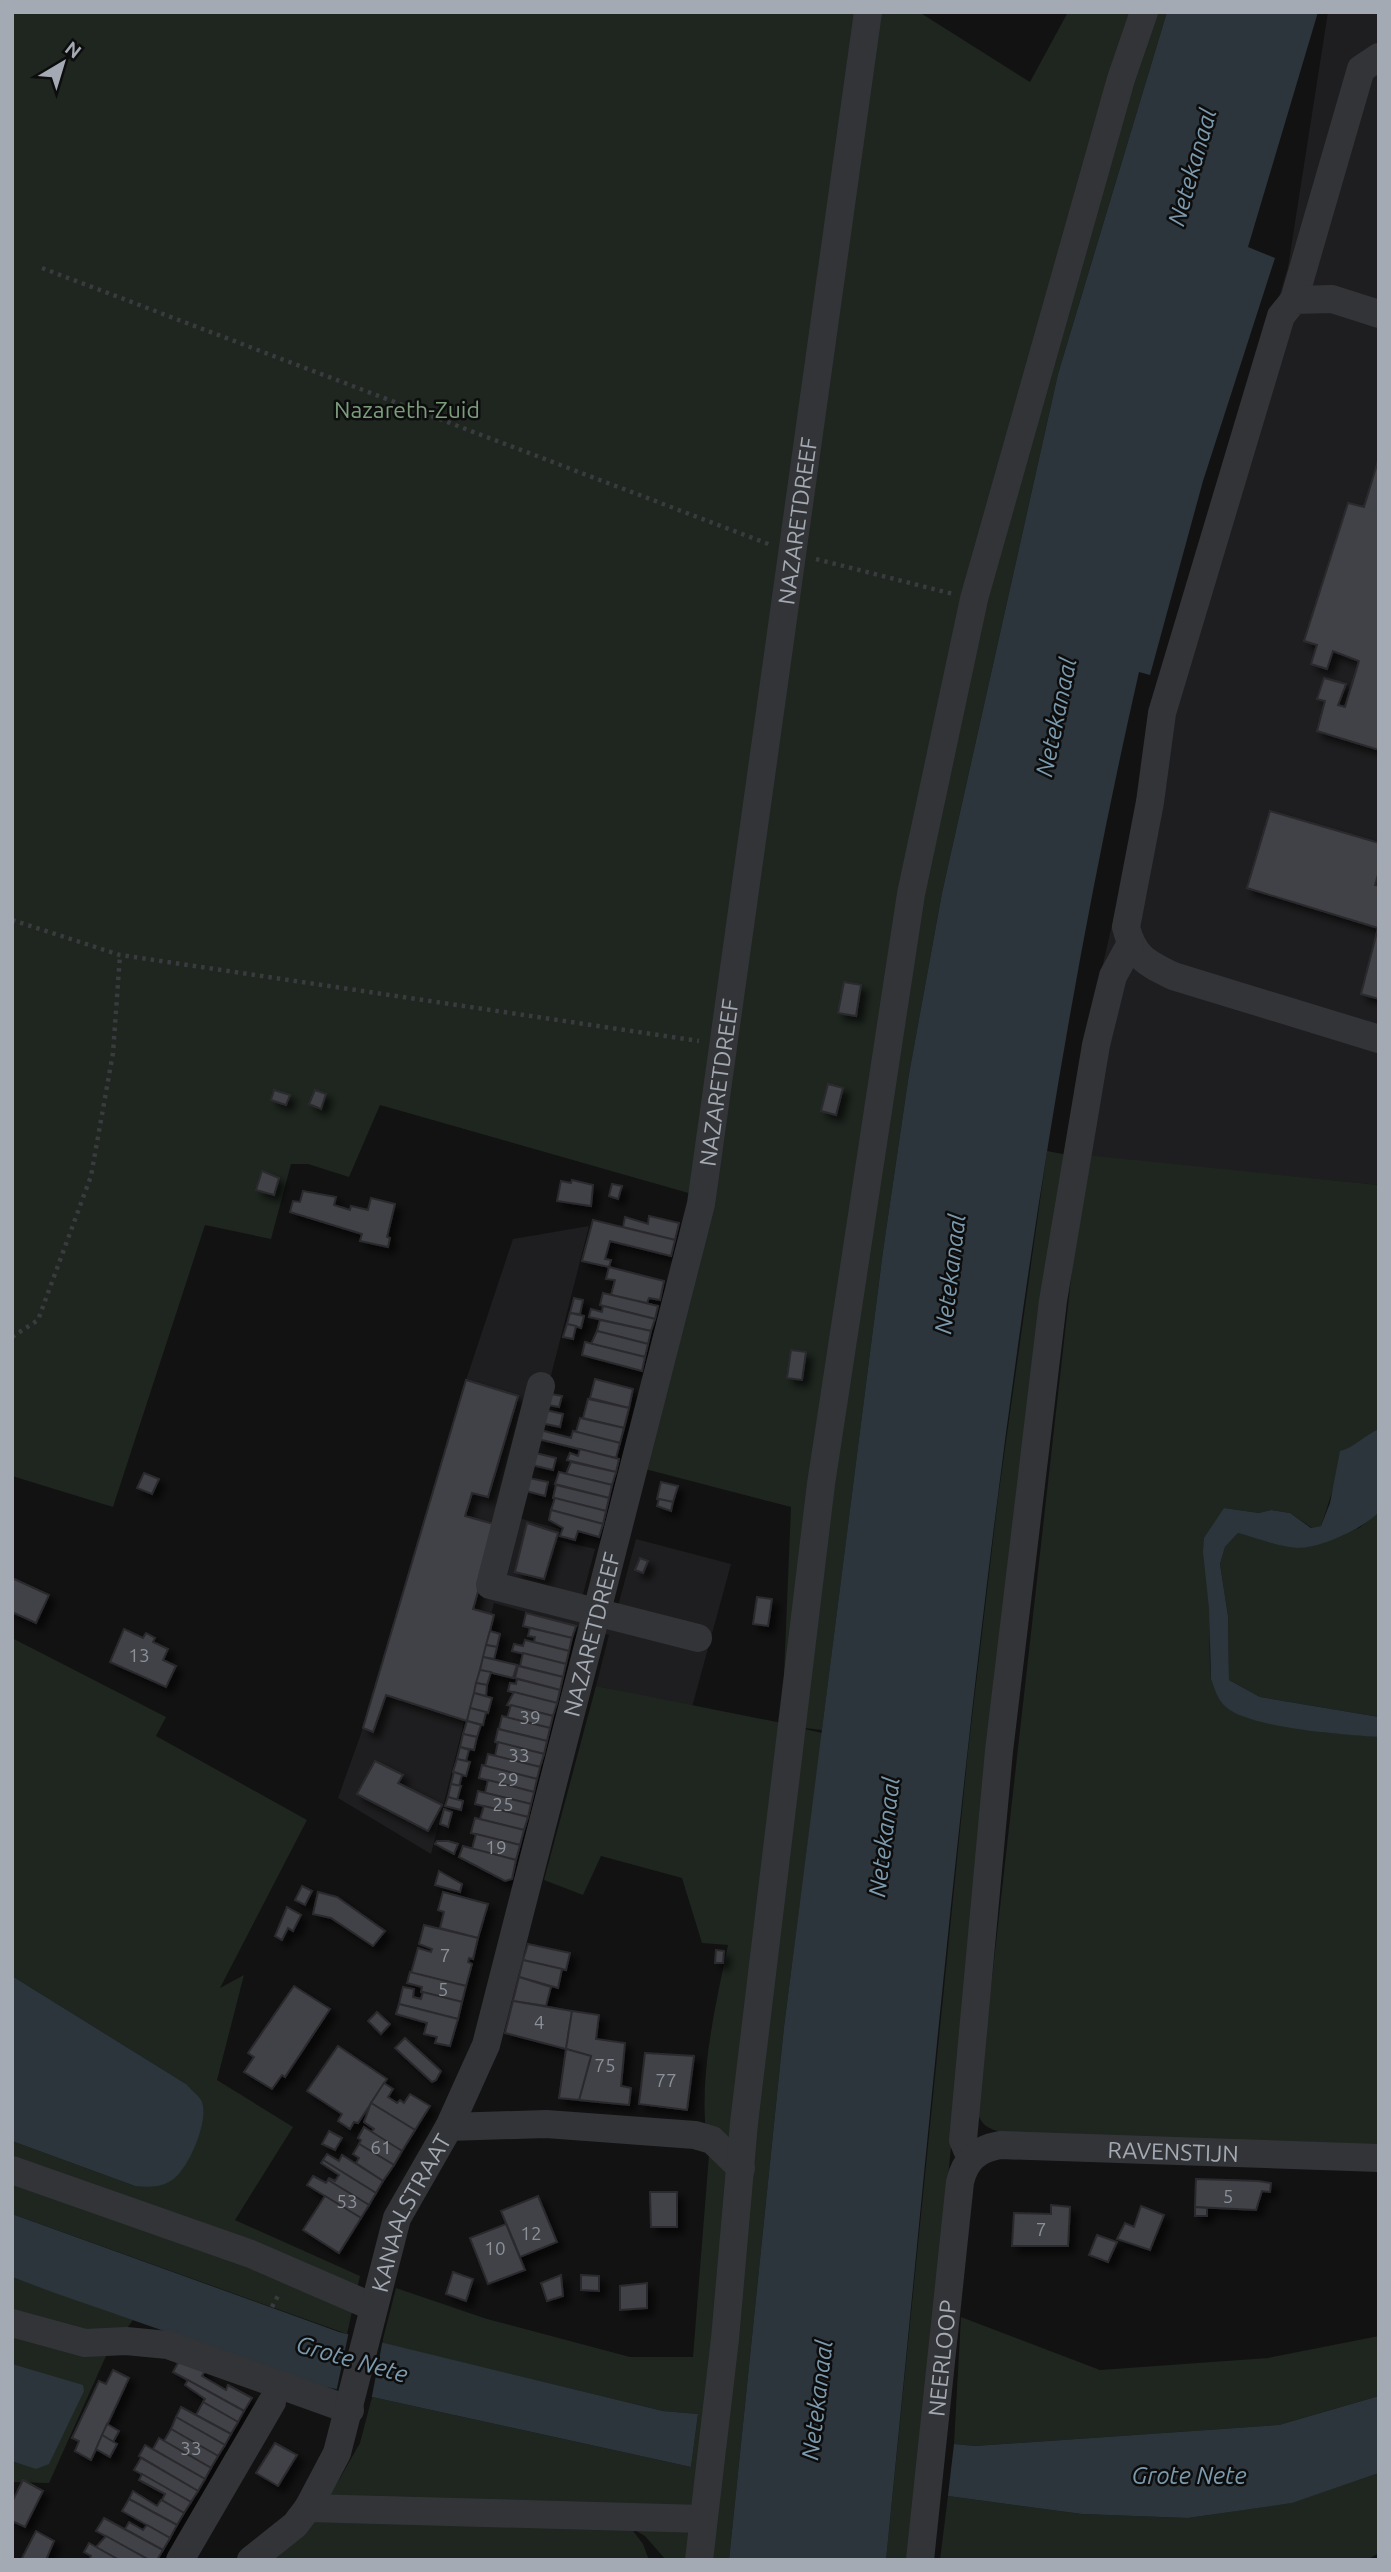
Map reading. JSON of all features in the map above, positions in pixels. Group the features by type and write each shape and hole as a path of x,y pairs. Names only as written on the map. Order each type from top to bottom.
{"street":[{"name":"NAZARETDREEF","path":"449,2127 486,2045 701,1205 868,12"},
{"path":"699,2560 725,2339 741,2168 821,1484 911,894 974,599 1121,79 1144,12"},
{"path":"1379,57 1361,69 1294,300 1281,316 1162,713 1150,802 1126,928 1130,946 1145,961 1173,976 1379,1038"},
{"path":"1294,300 1332,299 1379,314"},
{"path":"971,2157 963,2140 998,1765 1053,1301 1096,1045 1113,975 1130,946"},
{"path":"541,1387 491,1585 698,1638"},
{"name":"KANAALSTRAAT","path":"251,2560 295,2525 308,2508 337,2454 397,2218 449,2127 546,2124 695,2135 712,2140 741,2168"},
{"name":"RAVENSTIJN","path":"971,2157 989,2147 1000,2145 1379,2158"},
{"name":"NEERLOOP","path":"920,2560 960,2182 971,2157"},
{"path":"12,2170 251,2254 370,2319"},
{"path":"12,2323 85,2343 126,2340 168,2345 351,2405"},
{"path":"180,2560 272,2402"},
{"path":"308,2508 703,2519"}],"path":[{"path":"42,268 794,554 974,599"},
{"path":"12,920 120,955 724,1045"},
{"path":"12,1336 38,1320 91,1176 113,1053 120,955"}],"shaded area":[{"path":"1328,12 1379,12 1379,1185 1068,1155 1095,998 1184,616 1288,267"},
{"path":"589,1226 515,1517 560,1529 558,1540 595,1549 582,1598 618,1606 636,1539 731,1564 692,1707 596,1686 609,1635 494,1603 431,1854 338,1798 363,1728 466,1380 513,1239"}],"green space":[{"name":"Nazareth-Zuid","path":"12,12 919,12 1030,82 1068,12 1167,12 1058,374 942,893 909,1074 883,1251 822,1730 796,1727 822,1733 784,2027 729,2560 666,2560 645,2536 631,2528 643,2544 649,2560 272,2560 310,2525 340,2478 360,2443 372,2397 691,2467 698,2414 663,2411 382,2343 396,2288 487,2319 630,2357 693,2357 709,2155 705,2103 708,2050 728,1945 702,1943 682,1878 601,1856 583,1895 544,1880 596,1686 782,1723 791,1507 645,1469 713,1200 380,1105 349,1177 308,1164 291,1164 271,1239 205,1225 113,1507 12,1476"},
{"path":"1047,1151 1068,1155 954,2117 910,2560 886,2560 968,1751 998,1498"},
{"path":"1085,1155 1379,1185 1379,1429 1356,1446 1347,1458 1321,1526 1312,1528 1290,1513 1271,1510 1259,1513 1224,1508 1211,1614 1210,1657 1211,1679 1321,1732 1379,1737 1379,2148 1002,2132 986,2126 977,2111"},
{"path":"1379,1512 1379,1717 1260,1697 1229,1680 1228,1616 1220,1564 1225,1547 1238,1533 1300,1548 1359,1528"},
{"path":"12,1638 166,1717 156,1736 307,1820 220,1988 244,1975 217,2080 293,2127 235,2220 360,2276 347,2334 12,2214 12,2141 135,2186 186,2084 12,1976"},
{"path":"12,2277 133,2320 106,2356 49,2483 12,2482"},
{"path":"961,2317 1100,2370 1268,2358 1379,2336 1379,2396 1279,2425 975,2446 954,2444"},
{"path":"1379,2473 1379,2553 1367,2560 940,2560 948,2496 1082,2514 1188,2518 1291,2503"}],"water":[{"name":"Netekanaal","path":"1167,12 1318,12 1248,247 1275,258 1203,481 1150,675 1139,672 1090,905 1049,1139 1014,1375 984,1612 957,1849 886,2560 729,2560 784,2027 883,1251 909,1074 942,893 1058,374"},
{"path":"1379,1429 1379,1512 1372,1518 1342,1536 1307,1547 1283,1546 1238,1533 1225,1547 1220,1564 1228,1616 1229,1680 1260,1697 1379,1717 1379,1737 1299,1729 1238,1714 1220,1701 1211,1679 1204,1538 1224,1508 1259,1513 1271,1510 1290,1513 1311,1528 1321,1526 1330,1503 1340,1451"},
{"path":"12,1976 186,2084 201,2100 203,2119 196,2143 185,2166 172,2180 159,2186 135,2186 12,2141"},
{"path":"12,2214 339,2332 663,2411 698,2414 691,2467 322,2386 52,2292 12,2277"},
{"path":"12,2364 83,2385 84,2391 49,2464 36,2469 12,2461"},
{"name":"Grote Nete","path":"1379,2396 1379,2473 1292,2503 1188,2518 1082,2514 948,2496 954,2444 975,2446 1279,2425"}],"pier":[{"path":"349,2331 383,2339 371,2401 336,2393"}],"building":[{"path":"1379,458 1379,750 1317,731 1325,701 1317,699 1324,678 1346,684 1338,705 1345,707 1359,661 1333,651 1327,669 1311,664 1317,645 1304,641 1348,503 1364,507"},
{"path":"1270,811 1379,843 1379,871 1375,885 1379,886 1379,999 1361,994 1378,928 1247,888"},
{"path":"844,982 861,985 856,1016 838,1013"},
{"path":"828,1084 843,1088 836,1115 821,1111"},
{"path":"274,1090 290,1095 286,1105 271,1100"},
{"path":"315,1090 326,1094 321,1109 309,1104"},
{"path":"262,1171 279,1178 274,1195 256,1190"},
{"path":"572,1180 593,1185 591,1206 557,1201 561,1181 571,1183"},
{"path":"612,1184 622,1186 618,1199 609,1196"},
{"path":"303,1191 336,1197 334,1205 350,1210 351,1206 368,1210 371,1198 395,1204 387,1237 390,1238 388,1247 360,1241 362,1234 290,1212 293,1201 300,1202"},
{"path":"649,1216 679,1223 675,1240 623,1227 625,1217 648,1224"},
{"path":"593,1220 675,1240 671,1256 610,1241 605,1259 611,1260 609,1267 582,1261"},
{"path":"609,1267 664,1281 660,1300 649,1298 647,1303 611,1295 615,1280 606,1279"},
{"path":"603,1293 658,1306 655,1319 600,1305"},
{"path":"574,1298 583,1300 580,1314 570,1313"},
{"path":"603,1306 655,1319 651,1331 589,1317 591,1309 602,1312"},
{"path":"570,1313 584,1316 581,1328 567,1324"},
{"path":"600,1320 651,1331 648,1344 597,1331"},
{"path":"567,1324 576,1326 573,1339 563,1337"},
{"path":"597,1331 648,1344 645,1357 591,1344"},
{"path":"585,1342 645,1357 642,1371 582,1355"},
{"path":"791,1350 806,1352 802,1380 787,1378"},
{"path":"595,1379 633,1389 629,1408 590,1398"},
{"path":"466,1380 518,1396 488,1497 472,1493 465,1516 497,1525 473,1609 494,1615 467,1721 386,1695 373,1732 363,1728"},
{"path":"551,1394 562,1396 559,1407 548,1405"},
{"path":"588,1399 629,1408 624,1428 583,1418"},
{"path":"545,1410 563,1414 560,1427 541,1423"},
{"path":"580,1418 624,1428 620,1443 576,1432"},
{"path":"540,1430 571,1438 573,1431 620,1443 616,1458 538,1439"},
{"path":"580,1449 619,1459 616,1472 567,1460 570,1453 578,1456"},
{"path":"535,1453 556,1458 553,1470 532,1465"},
{"path":"571,1462 616,1472 612,1485 566,1474"},
{"path":"559,1472 612,1485 609,1498 555,1484"},
{"path":"144,1473 159,1479 152,1494 137,1488"},
{"path":"529,1478 548,1482 545,1496 526,1491"},
{"path":"661,1482 678,1486 673,1502 657,1499"},
{"path":"556,1485 609,1498 606,1511 553,1498"},
{"path":"555,1498 606,1511 603,1524 551,1510"},
{"path":"659,1499 673,1502 671,1511 657,1506"},
{"path":"551,1510 603,1524 599,1537 578,1531 575,1540 560,1536 563,1528 549,1520"},
{"path":"527,1523 558,1533 544,1579 515,1572"},
{"path":"640,1558 648,1561 643,1573 635,1570"},
{"path":"12,1578 49,1595 36,1623 12,1612"},
{"path":"757,1597 772,1599 768,1626 753,1624"},
{"path":"526,1613 576,1626 572,1638 523,1626"},
{"path":"530,1628 572,1638 569,1651 534,1642 535,1637 528,1636"},
{"path":"124,1629 143,1638 146,1633 155,1638 153,1642 168,1649 163,1660 176,1666 166,1687 110,1662"},
{"path":"490,1631 500,1634 497,1647 486,1645"},
{"path":"525,1640 569,1651 566,1664 512,1651 514,1644 523,1646"},
{"path":"486,1645 497,1647 494,1659 483,1657"},
{"path":"523,1653 566,1664 563,1677 520,1666"},
{"path":"483,1657 517,1665 513,1678 480,1670"},
{"path":"518,1666 563,1677 560,1690 515,1678"},
{"path":"480,1670 491,1672 487,1685 476,1683"},
{"path":"517,1679 560,1690 557,1703 508,1691 510,1683 516,1684"},
{"path":"476,1683 487,1685 486,1696 474,1693"},
{"path":"514,1692 557,1703 553,1716 507,1705"},
{"path":"474,1693 492,1698 488,1713 470,1708"},
{"path":"511,1705 553,1716 550,1728 507,1718"},
{"path":"470,1708 486,1712 483,1725 467,1721"},
{"path":"502,1716 550,1728 547,1741 499,1729"},
{"path":"467,1721 481,1725 477,1737 463,1734"},
{"path":"498,1729 547,1741 544,1754 495,1742"},
{"path":"463,1734 477,1737 474,1750 460,1747"},
{"path":"498,1742 544,1754 540,1767 495,1756"},
{"path":"460,1747 469,1750 466,1761 457,1759"},
{"path":"488,1754 540,1767 537,1779 485,1766"},
{"path":"457,1759 470,1762 466,1776 453,1772"},
{"path":"375,1761 403,1775 398,1783 442,1805 428,1831 357,1794"},
{"path":"482,1765 537,1779 534,1792 479,1778"},
{"path":"454,1772 462,1775 459,1786 451,1784"},
{"path":"488,1780 534,1792 531,1804 485,1793"},
{"path":"451,1784 461,1786 457,1800 448,1797"},
{"path":"478,1791 531,1804 528,1817 475,1804"},
{"path":"448,1797 463,1801 461,1810 445,1806"},
{"path":"484,1806 528,1817 524,1830 480,1819"},
{"path":"444,1809 452,1812 448,1827 440,1824"},
{"path":"475,1818 524,1830 520,1845 471,1833"},
{"path":"476,1834 520,1845 516,1860 472,1849"},
{"path":"437,1841 458,1844 454,1854 435,1844"},
{"path":"463,1846 516,1860 512,1879 505,1881 459,1857"},
{"path":"439,1871 462,1884 460,1892 435,1885"},
{"path":"302,1886 312,1891 305,1905 295,1900"},
{"path":"318,1892 337,1897 385,1931 373,1946 331,1918 313,1914"},
{"path":"443,1892 488,1904 478,1938 440,1928 444,1912 438,1910"},
{"path":"287,1907 301,1915 293,1931 288,1928 282,1940 275,1936"},
{"path":"424,1925 478,1938 473,1959 469,1958 468,1962 472,1964 466,1986 411,1973 418,1948 431,1952 432,1949 419,1944"},
{"path":"528,1944 570,1953 566,1970 523,1960"},
{"path":"716,1950 724,1951 723,1963 715,1963"},
{"path":"523,1960 562,1969 558,1988 519,1977"},
{"path":"410,1972 466,1986 462,2002 421,1992 422,1987 407,1983"},
{"path":"519,1977 551,1987 546,2006 513,2001"},
{"path":"294,1986 330,2009 285,2077 282,2075 272,2089 244,2072 254,2057 248,2053"},
{"path":"403,1987 414,1989 413,1997 421,1999 423,1992 462,2002 458,2019 399,2004"},
{"path":"513,2001 572,2011 566,2049 505,2033"},
{"path":"399,2004 458,2019 450,2046 435,2043 437,2037 424,2034 427,2023 396,2014"},
{"path":"572,2011 599,2015 596,2039 625,2043 621,2086 631,2088 629,2105 579,2100 591,2056 566,2049"},
{"path":"377,2012 390,2024 381,2034 368,2021"},
{"path":"405,2038 441,2071 436,2080 432,2082 395,2048"},
{"path":"338,2046 387,2079 358,2123 354,2122 350,2129 338,2121 342,2114 307,2091"},
{"path":"566,2049 591,2056 579,2100 559,2098"},
{"path":"645,2053 694,2056 687,2110 639,2104"},
{"path":"384,2083 393,2089 388,2097 397,2103 400,2100 404,2103 410,2094 430,2106 415,2130 371,2103"},
{"path":"371,2103 415,2130 402,2151 371,2132 374,2129 364,2122"},
{"path":"364,2127 402,2151 394,2165 359,2144 361,2140 358,2138"},
{"path":"329,2131 342,2138 335,2150 322,2144"},
{"path":"359,2144 394,2165 383,2181 356,2163 359,2158 353,2154"},
{"path":"327,2154 339,2161 342,2155 383,2181 376,2193 323,2160"},
{"path":"323,2160 376,2193 369,2205 328,2180 329,2178 335,2181 339,2175 321,2163"},
{"path":"313,2176 326,2183 328,2180 369,2205 361,2218 307,2185"},
{"path":"1196,2179 1271,2183 1270,2192 1262,2191 1256,2210 1195,2207"},
{"path":"650,2192 677,2192 677,2227 651,2227"},
{"path":"325,2196 361,2218 339,2253 303,2230"},
{"path":"538,2196 557,2242 520,2257 501,2211"},
{"path":"1051,2205 1070,2207 1068,2246 1012,2246 1014,2213 1051,2214"},
{"path":"1141,2206 1164,2215 1150,2250 1117,2239 1125,2223 1134,2227"},
{"path":"1195,2207 1207,2208 1207,2216 1195,2216"},
{"path":"506,2224 525,2270 488,2284 470,2238"},
{"path":"1097,2235 1117,2242 1108,2262 1089,2255"},
{"path":"453,2272 473,2279 466,2301 446,2294"},
{"path":"561,2275 563,2296 547,2301 541,2283"},
{"path":"581,2275 599,2276 599,2291 581,2290"},
{"path":"647,2283 647,2308 620,2310 620,2286"},
{"path":"180,2359 205,2371 202,2376 226,2390 228,2385 252,2398 244,2411 173,2372"},
{"path":"113,2370 129,2378 91,2460 75,2451 79,2441 72,2438 99,2381 106,2384"},
{"path":"188,2380 244,2411 238,2422 203,2402 205,2399 185,2385"},
{"path":"203,2402 238,2422 231,2434 196,2415"},
{"path":"181,2407 231,2434 225,2445 176,2417"},
{"path":"176,2417 225,2445 218,2456 171,2429"},
{"path":"107,2424 119,2431 113,2442 102,2435"},
{"path":"171,2429 218,2456 211,2468 164,2441"},
{"path":"102,2435 117,2444 110,2457 96,2449"},
{"path":"159,2438 211,2468 205,2479 153,2449"},
{"path":"275,2443 297,2455 278,2486 256,2473"},
{"path":"145,2445 205,2479 198,2491 139,2456"},
{"path":"141,2458 198,2491 191,2502 134,2470"},
{"path":"142,2474 191,2502 184,2513 162,2500 165,2494 139,2480"},
{"path":"23,2480 43,2491 25,2527 12,2521 12,2502"},
{"path":"133,2491 157,2506 161,2500 184,2513 177,2525 129,2499"},
{"path":"129,2499 177,2525 170,2538 122,2511"},
{"path":"104,2518 163,2550 157,2560 149,2560 96,2531"},
{"path":"129,2522 143,2530 147,2525 170,2538 163,2550 125,2529"},
{"path":"36,2531 54,2541 46,2560 21,2560"},
{"path":"106,2536 149,2560 119,2560 96,2547"},
{"path":"89,2543 119,2560 89,2560 91,2556 84,2552"}]}
